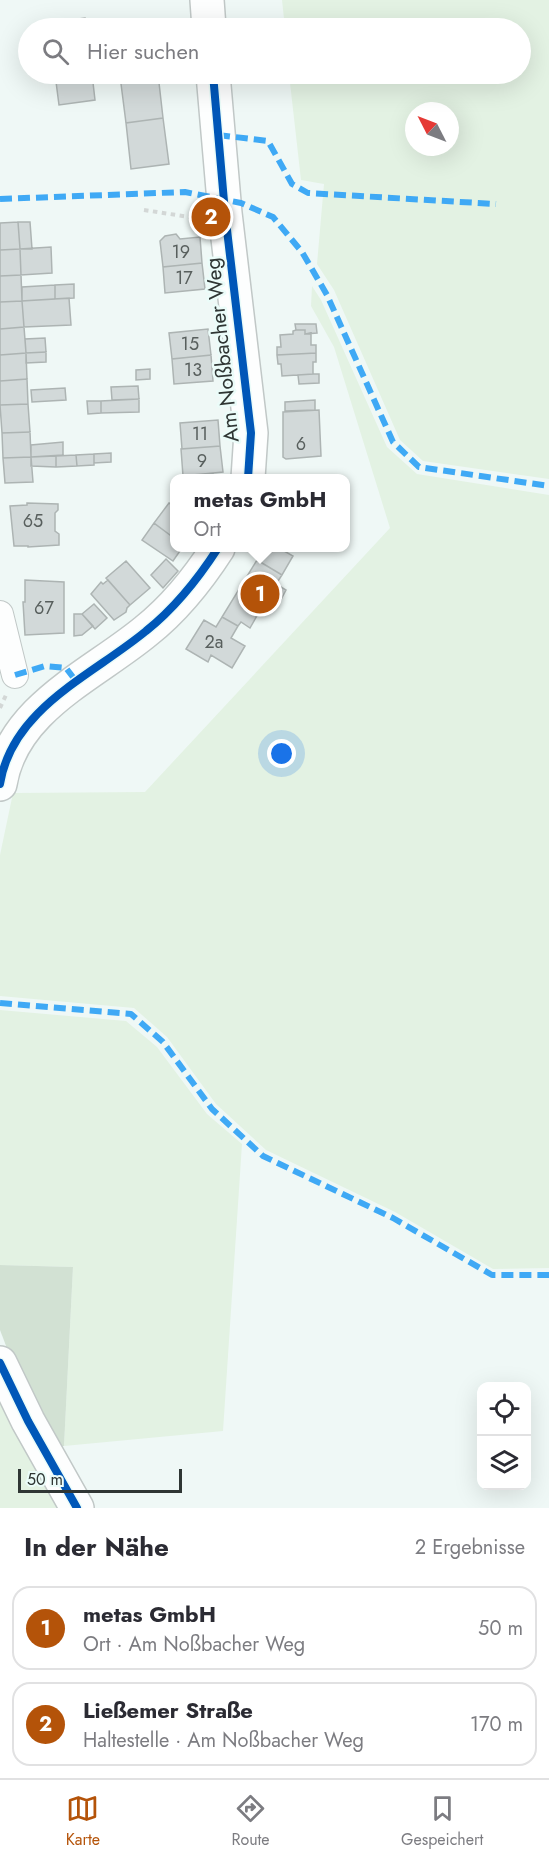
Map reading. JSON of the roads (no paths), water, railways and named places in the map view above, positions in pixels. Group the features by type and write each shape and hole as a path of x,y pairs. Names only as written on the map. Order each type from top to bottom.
{"street":[{"path":"207,0 208,18"},
{"name":"Am Noßbacher Weg","path":"214,84 220,162 210,216 251,433 248,474"},
{"path":"2,775 22,733 35,716 76,681 147,631 181,598 215,552"},
{"path":"0,614 15,675"},
{"path":"0,1363 28,1421 77,1508"}],"place":[{"name":"Ließemer Straße","path":"211,217"},
{"name":"metas GmbH","path":"260,594"}]}
